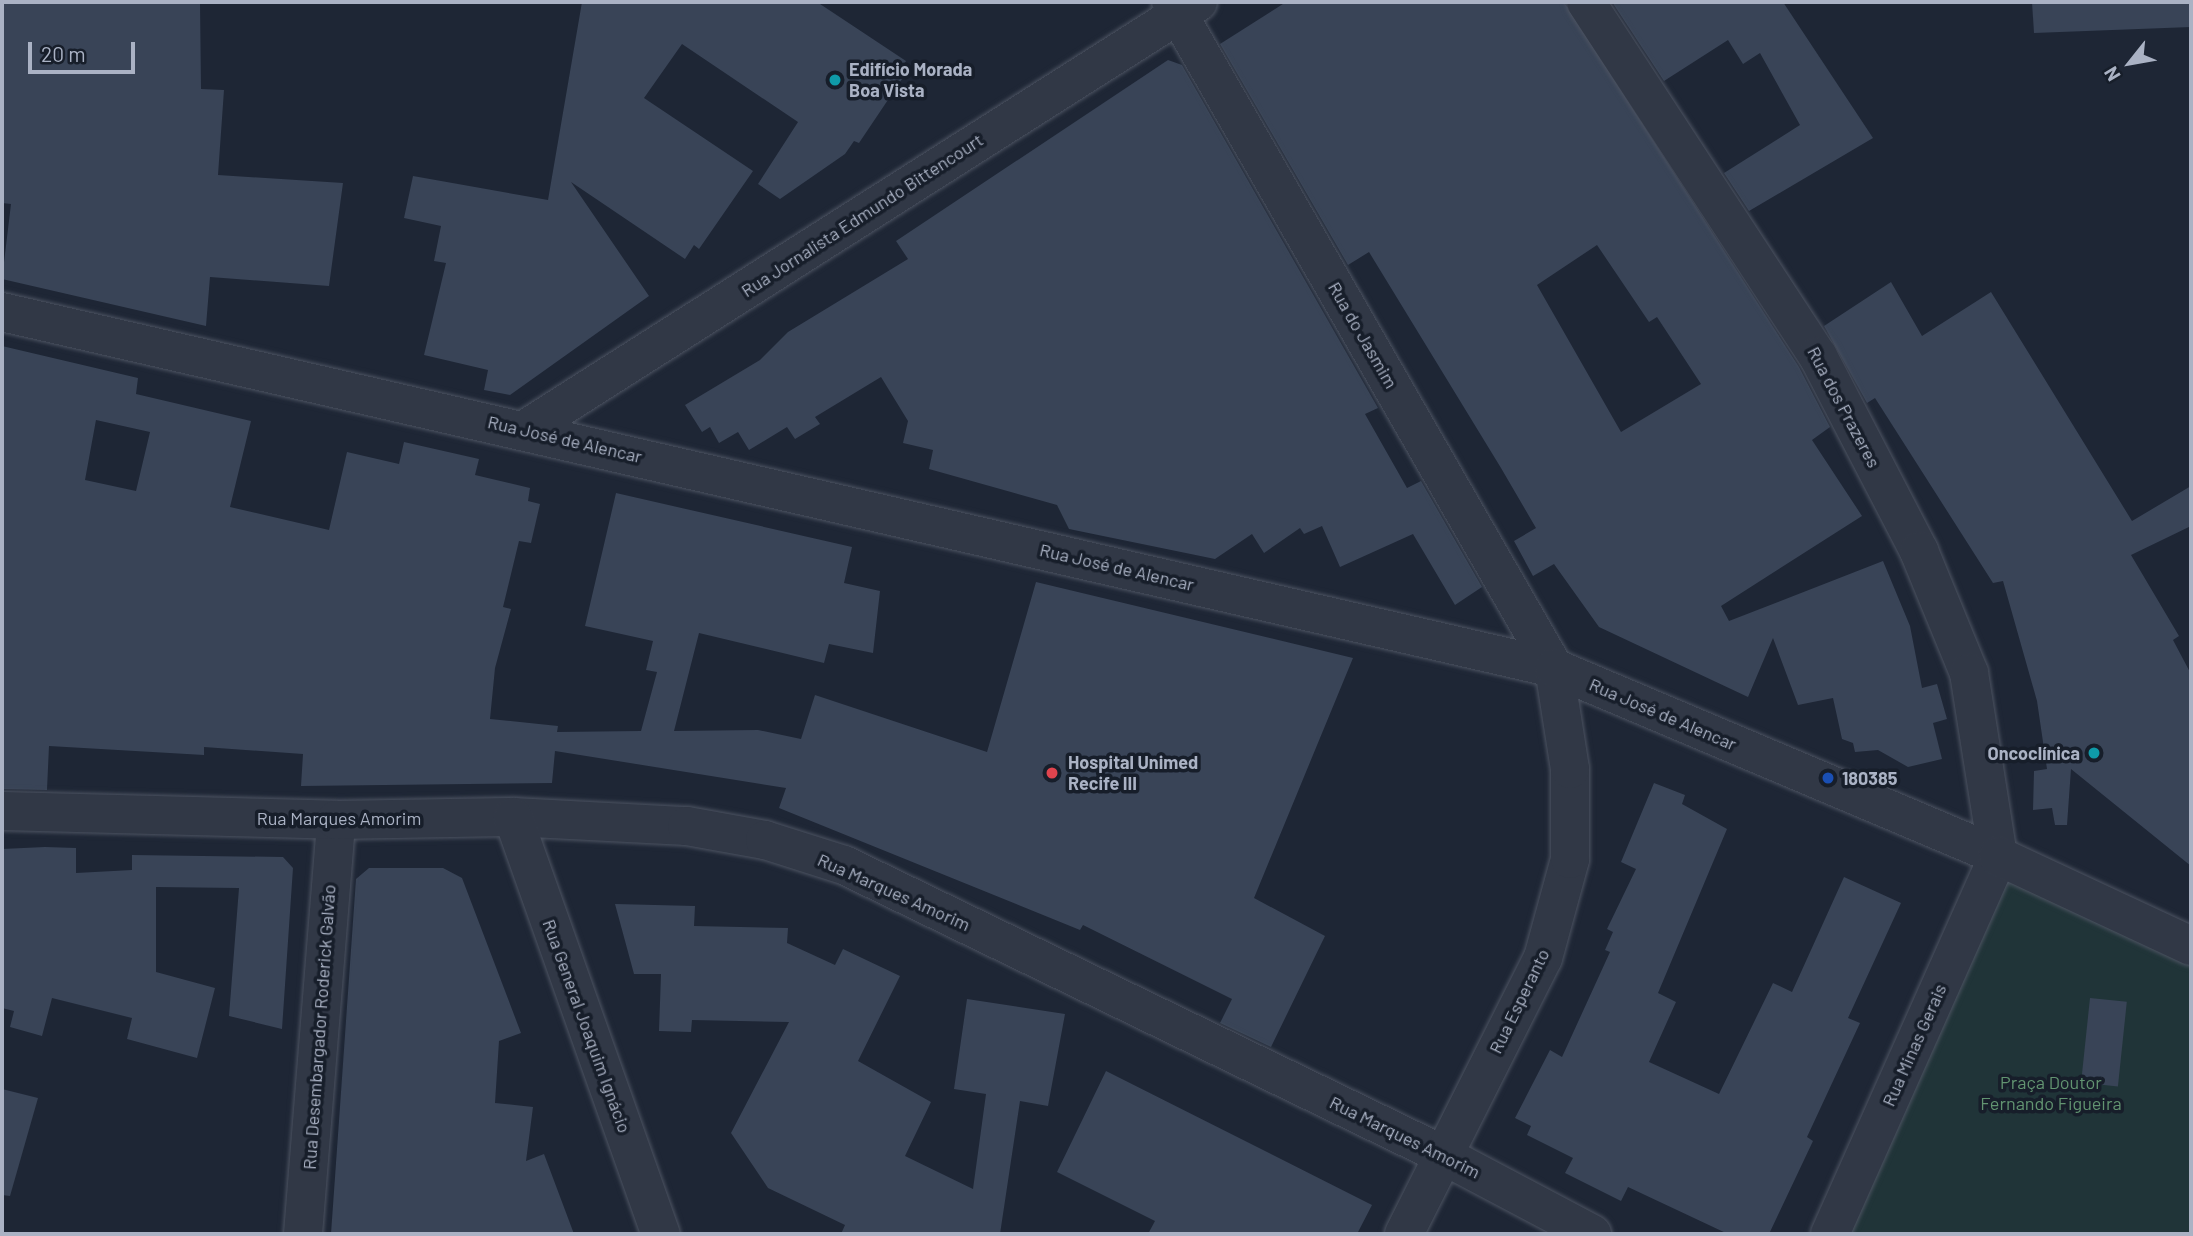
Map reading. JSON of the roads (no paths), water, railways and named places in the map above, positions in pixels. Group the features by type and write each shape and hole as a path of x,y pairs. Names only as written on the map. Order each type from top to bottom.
{"street":[{"name":"Rua dos Prazeres","path":"1586,2 1818,356 1919,551 1969,673 1998,856"},
{"name":"Rua Jornalista Edmundo Bittencourt","path":"526,429 1183,6"},
{"name":"Rua do Jasmim","path":"1183,6 1554,668"},
{"name":"Rua José de Alencar","path":"2,312 526,429 1554,668 1998,856 2191,946"},
{"name":"Rua Esperanto","path":"1404,1234 1441,1154 1543,958 1570,859 1570,769 1554,668"},
{"name":"Rua Marques Amorim","path":"2,811 335,820 513,817 687,826 765,840 844,865 1441,1154 1592,1234"},
{"name":"Rua General Joaquim Ignácio","path":"513,817 661,1234"},
{"name":"Rua Desembargador Roderick Galvão","path":"303,1234 335,820"},
{"name":"Rua Minas Gerais","path":"1830,1234 1998,856"}],"place":[{"name":"Edifício Morada Boa Vista","path":"835,80"},
{"name":"Oncoclínica","path":"2094,753"},
{"name":"Hospital Unimed Recife III","path":"1052,773"},
{"name":"180385","path":"1828,778"}],"park label":[{"name":"Praça Doutor Fernando Figueira","path":"2051,1093"}]}
